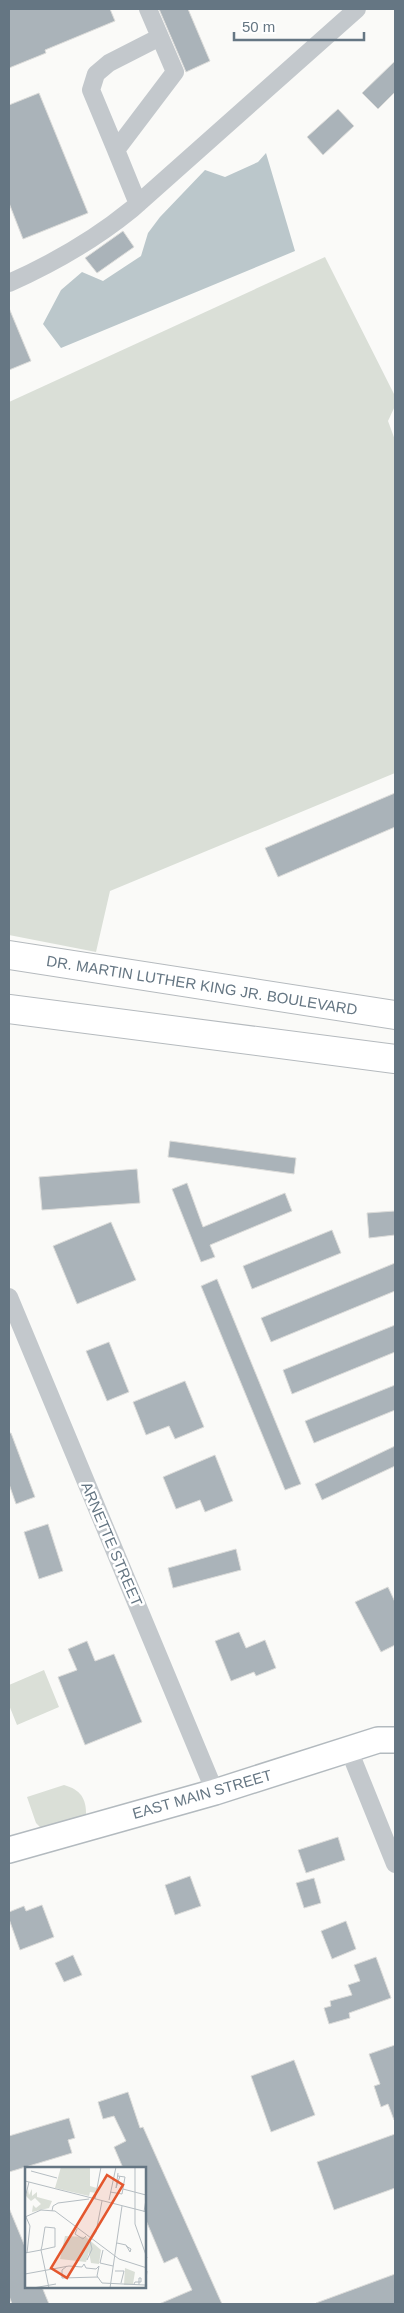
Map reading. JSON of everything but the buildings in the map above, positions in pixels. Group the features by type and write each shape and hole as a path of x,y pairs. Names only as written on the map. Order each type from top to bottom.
{"main road":[{"name":"DR. MARTIN LUTHER KING JR. BOULEVARD","path":"9,955 395,1015"},
{"path":"9,1009 395,1058"}],"street":[{"path":"116,150 175,72 148,9"},
{"path":"9,283 52,264 94,238 138,204 357,9"},
{"path":"138,204 91,90 96,74 109,63 160,37"},
{"name":"ARNETTE STREET","path":"9,1296 215,1792"},
{"name":"EAST MAIN STREET","path":"9,1850 215,1792 390,1736"},
{"path":"349,1750 395,1864"}],"shaded area":[{"path":"266,153 295,251 61,348 43,324 61,290 82,272 103,281 141,256 148,233 160,217 205,170 225,177 258,162"},
{"path":"325,257 395,396 395,406 388,421 395,440 395,773 110,891 96,952 9,935 9,402"},
{"path":"44,1670 59,1707 17,1725 9,1705 9,1685"},
{"path":"64,1785 75,1790 82,1797 86,1806 86,1818 45,1832 36,1823 27,1797"}]}
